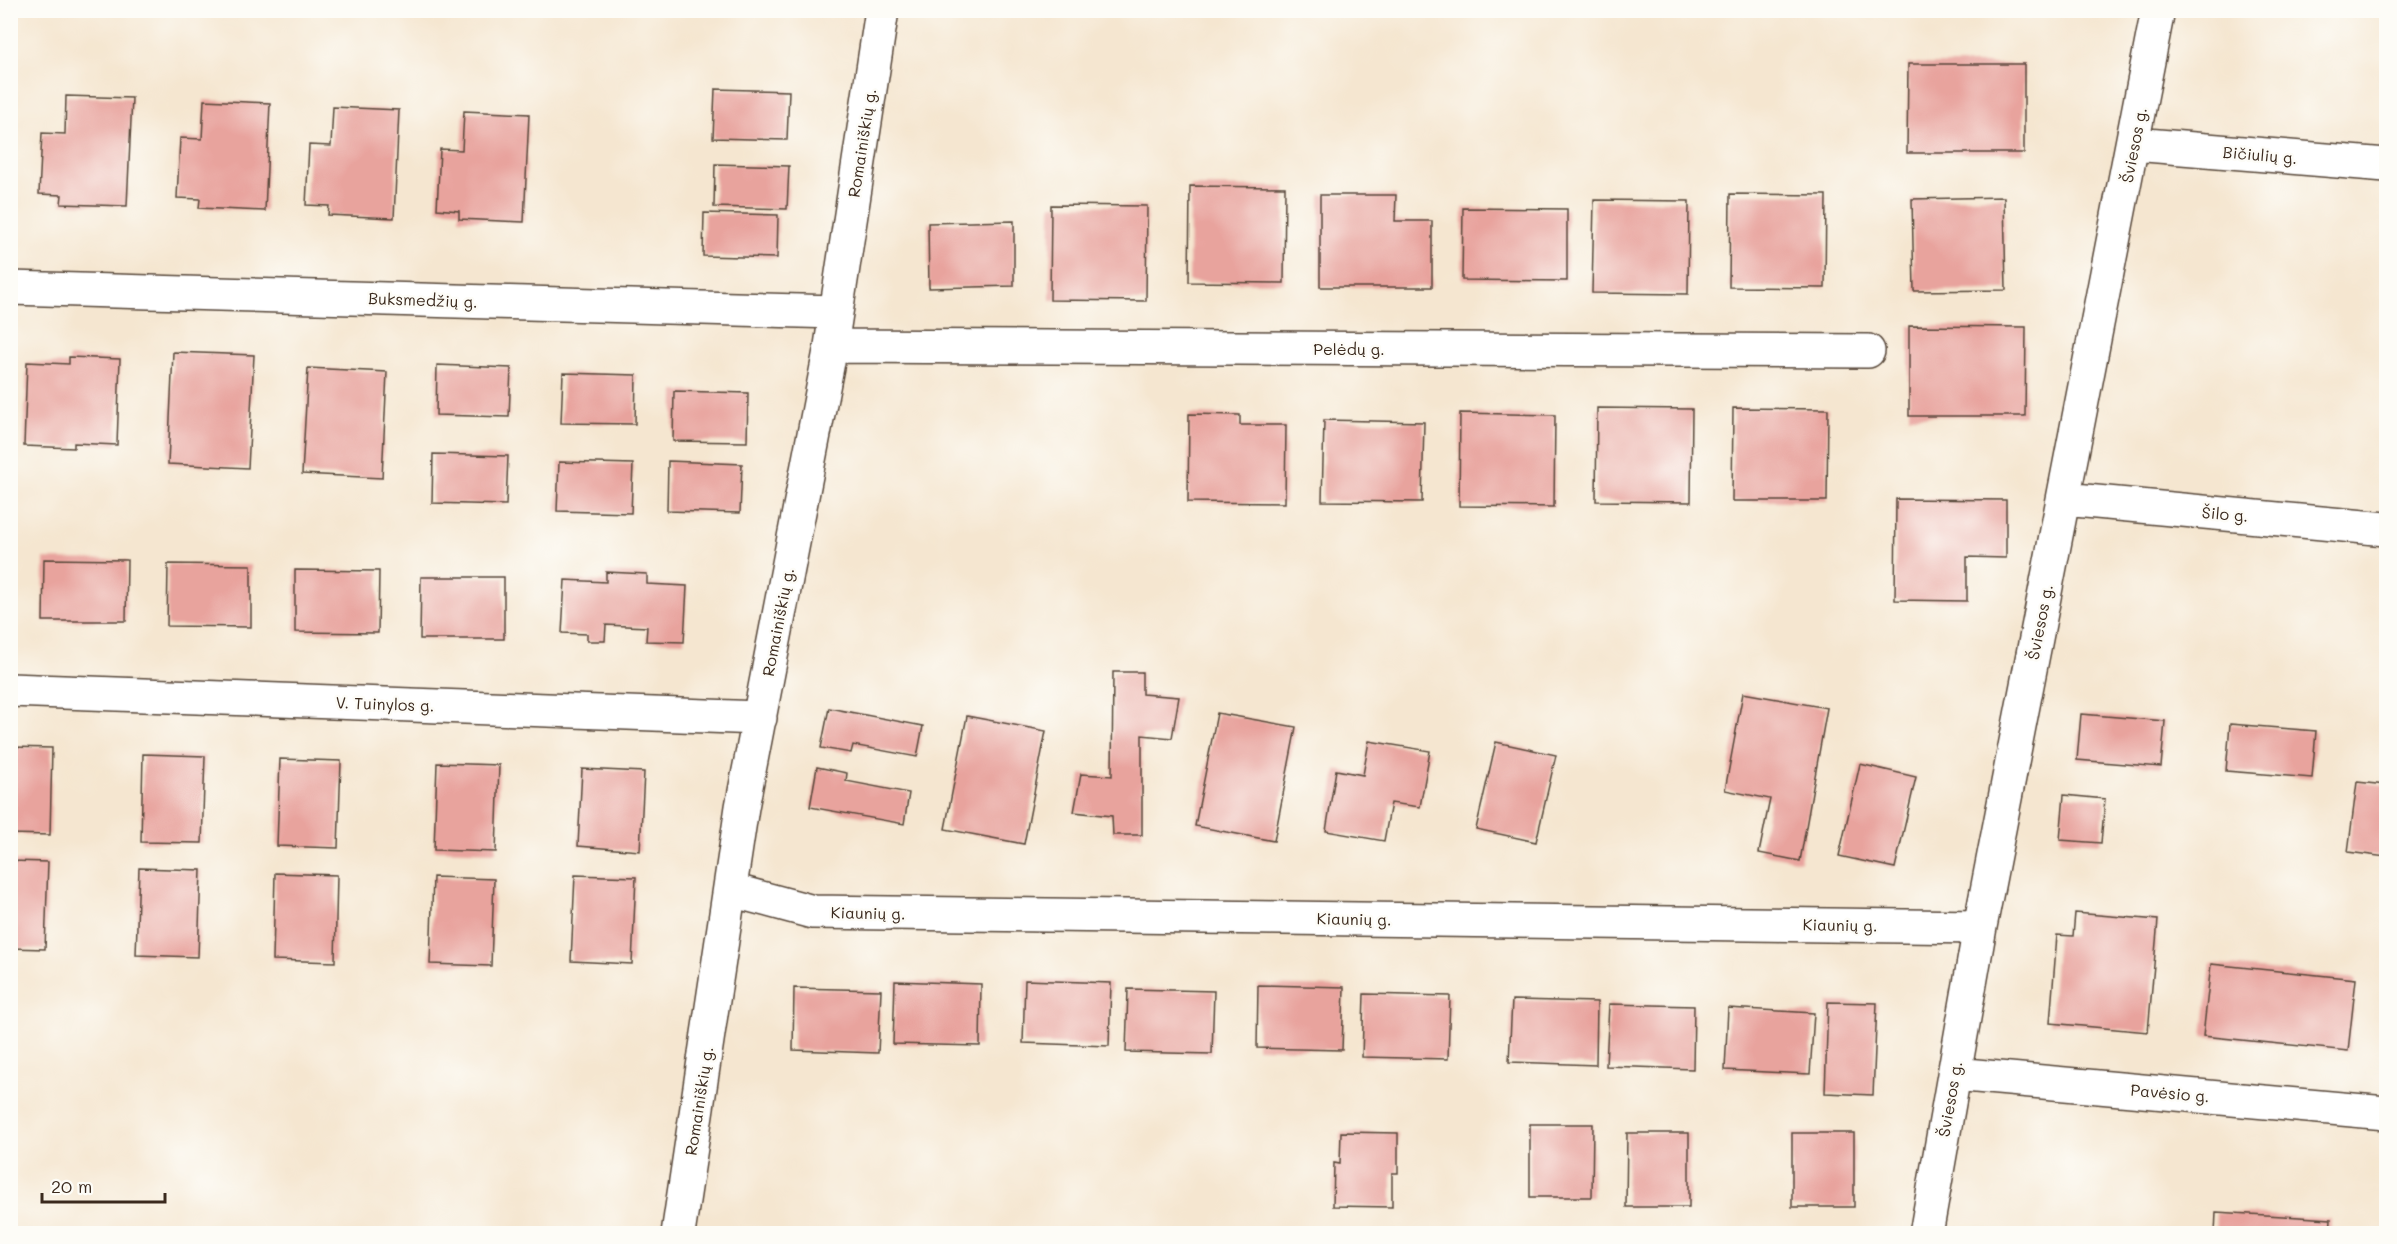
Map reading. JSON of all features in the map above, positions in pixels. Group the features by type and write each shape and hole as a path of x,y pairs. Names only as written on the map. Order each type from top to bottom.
{"street":[{"name":"Romainiškių g.","path":"678,1233 742,807 831,346 882,10"},
{"name":"Šviesos g.","path":"1926,1233 1980,927 2134,144 2158,10"},
{"name":"Bičiulių g.","path":"2134,144 2386,165"},
{"name":"Buksmedžių g.","path":"10,288 836,312"},
{"name":"Pelėdų g.","path":"831,346 1868,351"},
{"name":"Šilo g.","path":"2064,499 2386,530"},
{"name":"V. Tuinylos g.","path":"10,690 760,718"},
{"name":"Kiaunių g.","path":"731,890 813,912 1980,927"},
{"name":"Pavėsio g.","path":"1954,1074 2386,1113"}],"building":[{"path":"1908,64 2024,64 2024,153 1907,153"},
{"path":"715,89 789,91 787,140 713,138"},
{"path":"66,96 132,98 127,206 61,204 62,195 39,194 42,133 65,134"},
{"path":"204,100 270,103 265,211 199,208 200,199 177,198 180,138 202,139"},
{"path":"333,107 399,110 394,218 328,215 329,206 306,205 309,145 331,146"},
{"path":"464,111 529,114 524,222 459,219 459,211 437,209 440,149 462,150"},
{"path":"715,164 789,166 787,209 714,207"},
{"path":"1190,186 1285,187 1284,283 1189,282"},
{"path":"1730,194 1826,195 1825,288 1729,287"},
{"path":"1320,195 1396,195 1395,221 1432,221 1432,287 1320,287"},
{"path":"2004,197 2006,290 1914,291 1912,199"},
{"path":"1594,200 1689,201 1688,294 1592,293"},
{"path":"1051,205 1147,206 1146,301 1050,300"},
{"path":"1463,208 1567,209 1567,281 1462,280"},
{"path":"704,213 778,215 777,258 703,256"},
{"path":"1014,221 1014,286 929,288 928,223"},
{"path":"1909,326 2026,327 2025,416 1909,416"},
{"path":"173,352 254,355 248,468 168,464"},
{"path":"69,357 120,359 117,445 74,443 74,448 24,446 27,362 69,364"},
{"path":"437,365 511,368 509,417 436,415"},
{"path":"308,368 387,372 382,478 302,474"},
{"path":"563,373 636,375 635,424 561,423"},
{"path":"674,391 748,393 747,442 673,441"},
{"path":"1597,408 1692,409 1691,502 1596,501"},
{"path":"1733,408 1828,409 1827,501 1732,501"},
{"path":"1460,413 1555,415 1554,507 1459,506"},
{"path":"1189,414 1240,415 1240,425 1286,425 1285,503 1188,502"},
{"path":"1324,420 1424,422 1422,502 1322,501"},
{"path":"433,454 508,456 506,505 432,503"},
{"path":"668,461 742,464 740,513 667,511"},
{"path":"559,462 633,464 631,513 557,511"},
{"path":"1896,499 2006,500 2006,558 1967,557 1967,601 1895,600"},
{"path":"44,559 127,560 126,621 43,621"},
{"path":"168,564 251,565 251,627 167,626"},
{"path":"295,570 379,571 378,633 295,632"},
{"path":"606,572 647,574 647,584 687,586 684,642 646,641 647,627 606,625 605,641 587,641 587,634 562,633 565,580 606,582"},
{"path":"421,577 504,577 504,639 420,639"},
{"path":"1113,672 1142,672 1142,694 1179,697 1172,738 1142,735 1142,835 1113,835 1112,816 1074,812 1081,774 1112,776"},
{"path":"1743,693 1827,708 1800,861 1759,853 1770,799 1725,790"},
{"path":"829,708 923,726 917,757 853,745 851,753 821,748"},
{"path":"1217,713 1296,727 1274,841 1195,826"},
{"path":"2081,714 2165,721 2161,767 2077,760"},
{"path":"967,716 1046,731 1024,844 945,829"},
{"path":"2230,724 2316,731 2312,778 2226,771"},
{"path":"1369,741 1430,751 1420,807 1391,803 1384,841 1326,831 1336,770 1363,775"},
{"path":"1496,742 1556,755 1536,842 1476,829"},
{"path":"10,747 52,748 50,835 10,834"},
{"path":"143,754 205,756 202,843 141,842"},
{"path":"280,759 341,761 338,848 277,846"},
{"path":"437,763 499,765 496,852 434,850"},
{"path":"1860,764 1916,777 1895,868 1839,856"},
{"path":"817,767 847,773 846,781 909,793 904,824 810,807"},
{"path":"582,769 644,772 640,851 578,846"},
{"path":"2357,782 2386,785 2386,857 2348,852"},
{"path":"2064,795 2105,799 2101,843 2060,840"},
{"path":"10,861 48,862 45,949 10,948"},
{"path":"139,868 201,870 198,957 136,955"},
{"path":"275,873 337,875 335,962 273,960"},
{"path":"575,875 636,877 632,964 571,961"},
{"path":"433,877 494,879 491,966 430,964"},
{"path":"2075,913 2158,920 2148,1032 2050,1023 2057,935 2073,936"},
{"path":"2211,964 2356,979 2348,1051 2203,1036"},
{"path":"1025,980 1111,983 1109,1046 1023,1043"},
{"path":"895,981 981,984 980,1046 893,1044"},
{"path":"1258,985 1344,987 1342,1050 1257,1048"},
{"path":"794,988 881,990 878,1053 793,1050"},
{"path":"1128,989 1214,991 1212,1054 1126,1052"},
{"path":"1364,994 1450,996 1448,1059 1362,1057"},
{"path":"1512,1000 1597,1002 1596,1065 1509,1062"},
{"path":"1828,1002 1877,1003 1873,1095 1825,1093"},
{"path":"1609,1004 1694,1006 1693,1069 1606,1066"},
{"path":"1728,1008 1814,1013 1810,1074 1725,1070"},
{"path":"1530,1124 1593,1124 1592,1197 1530,1197"},
{"path":"1341,1132 1398,1133 1398,1173 1392,1173 1392,1207 1333,1206 1334,1163 1340,1164"},
{"path":"1627,1133 1689,1133 1689,1207 1626,1207"},
{"path":"1792,1133 1854,1133 1854,1207 1792,1207"},
{"path":"2216,1212 2331,1219 2330,1234 2215,1234"}]}
